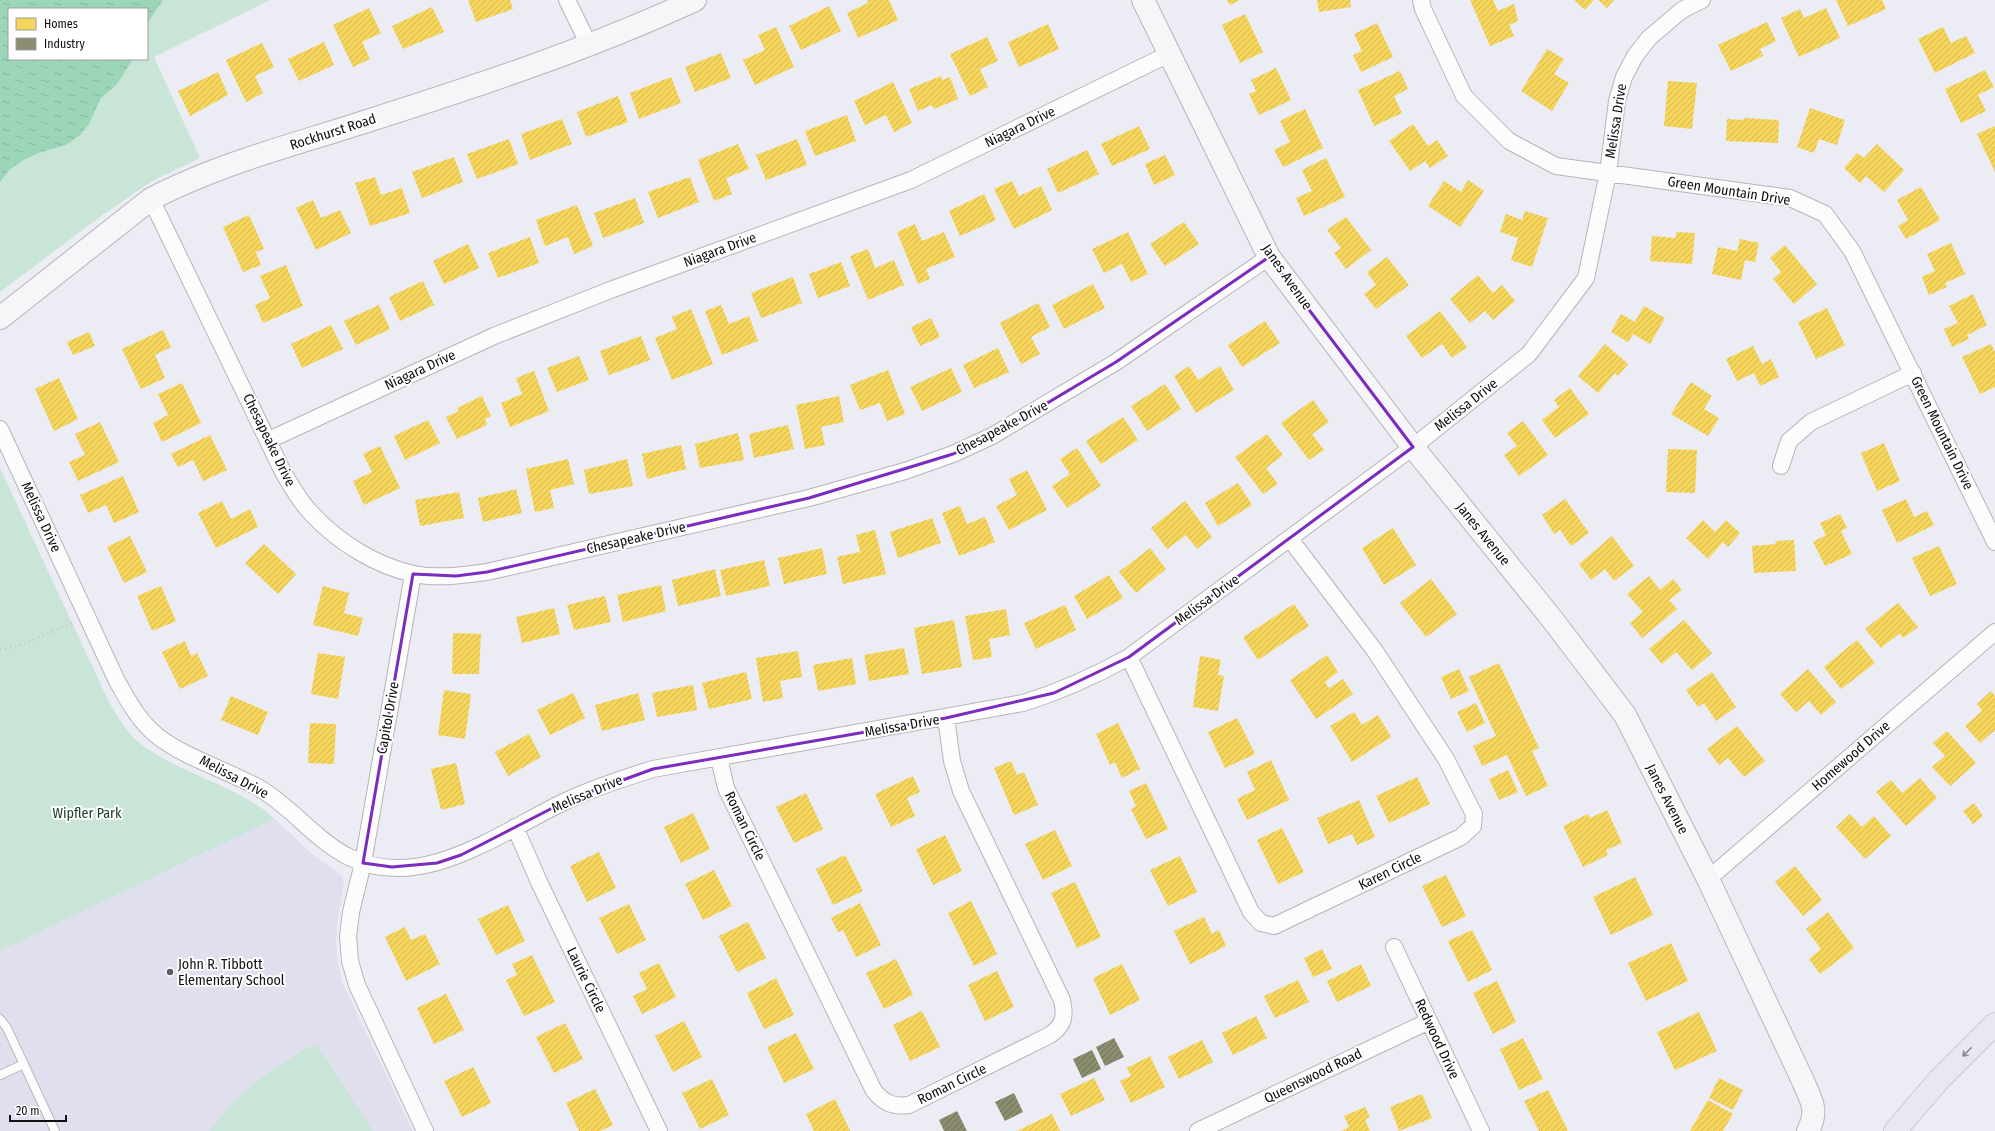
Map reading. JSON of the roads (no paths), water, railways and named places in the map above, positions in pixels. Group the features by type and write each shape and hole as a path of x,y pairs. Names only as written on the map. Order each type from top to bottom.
{"highway":[{"path":"1895,1131 1938,1081 1995,1024"}],"street":[{"path":"567,0 589,46"},
{"name":"Rockhurst Road","path":"0,318 152,198 198,176 484,84 589,46 695,0"},
{"name":"Janes Avenue","path":"1143,0 1269,257 1413,446 1552,619 1625,715 1708,879 1814,1106 1813,1119 1808,1131"},
{"name":"Green Mountain Drive","path":"1421,0 1464,96 1509,141 1556,166 1790,198 1825,214 1852,251 1995,542"},
{"name":"Melissa Drive","path":"0,429 86,616 125,696 133,710 156,735 173,746 260,789 333,848 363,863 392,867 414,867 437,863 461,855 568,800 613,781 653,769 946,718 1023,703 1054,693 1091,678 1129,657 1290,539 1413,446 1529,354 1586,278 1608,173 1617,101 1624,77 1635,56 1649,38 1666,22 1682,10 1702,0"},
{"name":"Niagara Drive","path":"269,440 494,336 613,289 911,180 1169,54"},
{"name":"Chesapeake Drive","path":"152,198 283,472 295,492 312,514 331,531 360,552 384,564 413,574 456,576 493,570 809,498 905,472 953,454 992,436 1109,366 1269,257"},
{"path":"1781,466 1789,441 1811,422 1913,373"},
{"name":"Karen Circle","path":"1129,657 1252,912 1261,923 1274,926 1461,837 1472,826 1474,814 1446,759 1375,651 1290,539"},
{"name":"Capitol Drive","path":"363,863 413,574"},
{"name":"Homewood Drive","path":"1708,879 1995,632"},
{"name":"Roman Circle","path":"719,758 726,788 874,1091 881,1100 889,1104 898,1106 908,1105 1050,1035 1059,1028 1064,1018 1062,1000 961,791 952,761 946,718"},
{"name":"Laurie Circle","path":"515,827 539,882 659,1131"},
{"path":"363,863 351,912 348,936 350,961 357,985 425,1131"},
{"name":"Redwood Drive","path":"1394,947 1481,1131"},
{"name":"Queenswood Road","path":"1198,1131 1429,1021"}],"lane":[{"path":"0,1020 7,1028 55,1131"},
{"path":"0,1075 24,1064"}],"water":[{"path":"0,0 163,0 148,22 148,8 8,8 8,60 132,60 117,84 101,98 89,124 80,135 66,145 41,152 25,159 9,170 0,182"}],"place":[{"name":"John R. Tibbott Elementary School","path":"170,972"}],"park label":[{"name":"Wipfler Park","path":"87,813"}]}
